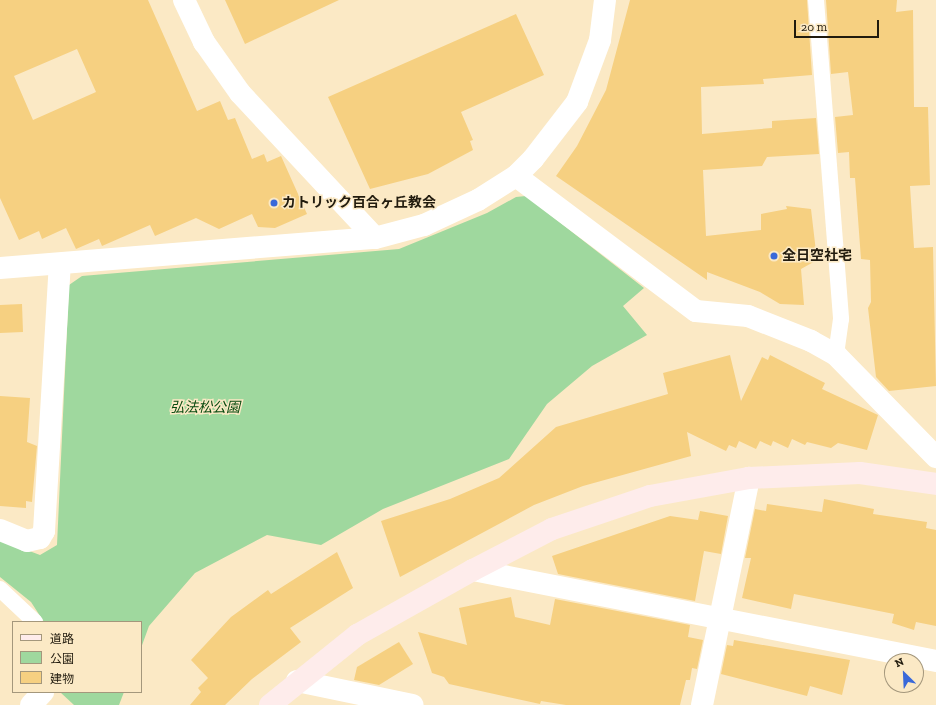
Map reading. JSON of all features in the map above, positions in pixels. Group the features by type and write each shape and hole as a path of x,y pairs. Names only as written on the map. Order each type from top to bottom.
{"street":[{"path":"184,0 204,42 240,93 374,238"},
{"path":"0,268 60,265 374,238 424,225 478,200 516,176 533,159 577,102 600,40 605,0"},
{"path":"516,176 696,311 748,316 811,341 836,355 936,457"},
{"path":"0,530 27,541 40,538 44,531 60,265"},
{"path":"270,705 297,681 357,635 473,570 552,529 650,496 749,478 860,473 936,484"},
{"path":"702,705 749,478"},
{"path":"473,570 720,616 936,661"},
{"path":"297,681 413,705"},
{"path":"31,705 42,693"}],"lane":[{"path":"816,0 841,319 836,355"},
{"path":"0,589 34,621"}],"green space":[{"name":"弘法松公園","path":"526,196 644,288 623,306 647,335 592,366 547,404 509,459 383,509 321,545 267,535 195,573 149,626 142,645 142,621 43,621 31,602 0,577 0,540 40,555 57,545 69,285 82,276 399,249 487,213 516,197"},
{"path":"61,693 124,693 119,705 74,705"}],"building":[{"path":"0,0 148,0 197,111 220,101 228,120 235,118 252,159 264,154 267,162 281,156 307,214 275,228 258,227 252,214 219,229 196,218 155,236 150,225 102,246 99,239 76,249 66,228 42,239 39,231 19,240 0,198","holes":["77,49 96,92 33,120 14,76"]},
{"path":"225,0 339,0 245,44"},
{"path":"630,0 807,0 812,75 763,79 764,84 701,87 702,134 772,128 772,121 816,118 819,154 767,157 762,166 703,170 706,236 761,230 761,214 787,209 786,206 811,209 817,260 801,269 804,305 780,304 760,292 707,272 707,280 556,176 577,146 606,90"},
{"path":"826,0 897,0 896,12 913,10 914,107 928,107 930,185 910,186 914,248 933,247 936,386 889,391 876,377 868,308 871,302 870,260 861,259 855,178 850,178 849,152 838,153 835,117 853,115 848,72 831,74"},
{"path":"516,14 544,75 461,112 473,140 470,141 473,150 428,174 370,189 328,97"},
{"path":"22,304 23,332 0,333 0,305"},
{"path":"730,355 741,401 762,357 768,360 770,355 825,383 822,389 878,415 867,450 838,443 831,448 807,442 805,445 792,439 788,448 773,441 771,446 760,441 756,449 739,441 736,448 729,445 726,451 687,432 691,456 583,486 534,505 400,577 381,521 450,499 499,478 556,427 668,394 663,373"},
{"path":"0,396 30,398 27,442 37,446 32,502 26,501 26,508 0,506"},
{"path":"824,499 874,509 873,514 927,522 926,528 936,530 936,626 916,622 914,630 892,623 894,614 794,594 791,609 742,598 751,558 745,558 755,509 766,511 767,504 822,512"},
{"path":"700,511 728,516 721,554 704,551 695,601 558,574 552,556 670,516 698,520"},
{"path":"337,552 353,588 290,628 301,642 252,679 225,705 190,705 201,692 198,688 208,678 191,660 231,617 268,590 271,594"},
{"path":"511,597 515,617 550,625 555,599 690,625 688,637 703,640 697,669 692,668 690,680 686,680 680,705 566,705 541,701 540,704 449,684 444,677 432,673 418,632 467,645 459,608"},
{"path":"734,640 850,660 842,695 810,686 807,696 721,674 727,645 733,646"},
{"path":"399,642 413,664 379,685 354,680 357,667"}],"place":[{"name":"カトリック百合ヶ丘教会","path":"274,203"},
{"name":"全日空社宅","path":"774,256"}]}
